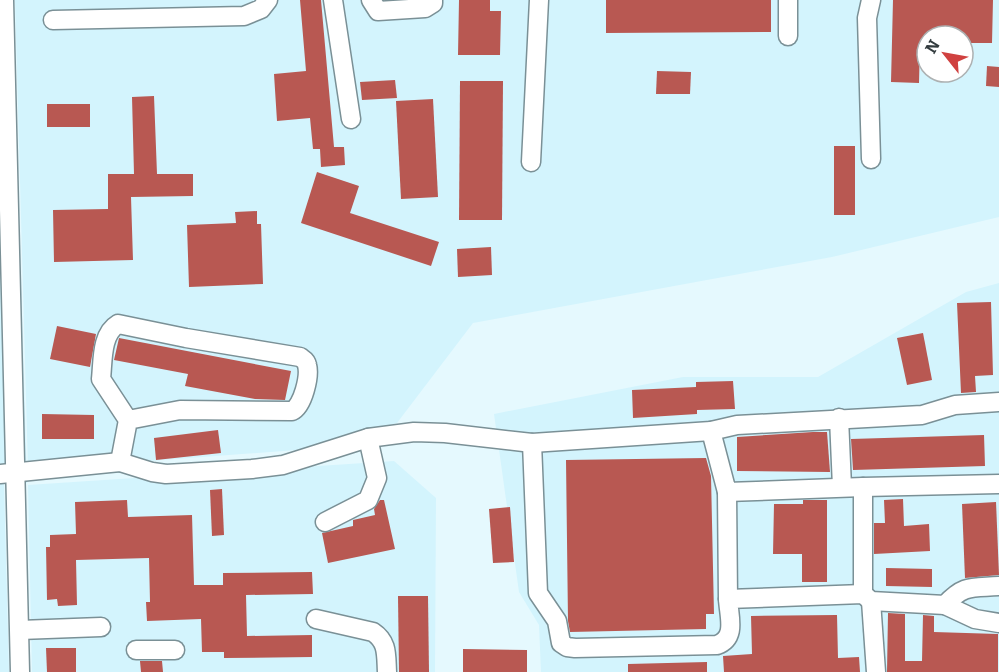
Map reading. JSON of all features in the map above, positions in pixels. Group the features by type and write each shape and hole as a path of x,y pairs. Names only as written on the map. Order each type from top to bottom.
{"street":[{"path":"4,0 8,473 20,630 20,672"},
{"path":"53,20 244,16 261,9 268,0"},
{"path":"333,0 351,119"},
{"path":"371,0 378,10 425,8 433,3 433,0"},
{"path":"531,162 539,0"},
{"path":"788,0 788,36"},
{"path":"871,0 867,18 871,159"},
{"path":"120,462 128,420 100,379 107,334 112,327 118,324 300,357 306,361 308,367 302,401 298,408 292,411 180,410 128,420"},
{"path":"8,473 120,462 166,474 252,469 283,465 368,438 414,432 445,432 532,443 711,431 737,425 922,415 955,405 999,402"},
{"path":"840,418 842,488"},
{"path":"532,443 538,593 557,621 561,643 575,648 717,645 725,642 731,634 728,599 728,492 711,431"},
{"path":"325,522 368,500 377,478 368,438"},
{"path":"728,492 999,484"},
{"path":"863,487 867,598 876,672"},
{"path":"945,605 957,592 966,588 999,586"},
{"path":"728,599 867,598 945,605 975,619 999,623"},
{"path":"316,619 373,632 381,637 386,646 387,672"},
{"path":"20,630 101,627"},
{"path":"136,650 175,650"}],"shaded area":[{"path":"0,0 13,0 27,483 4,484 9,672 0,672"},
{"path":"15,0 999,0 999,217 832,257 473,323 397,423 297,450 28,470"},
{"path":"999,283 999,672 541,672 539,625 519,592 494,414 683,377 818,377 966,292"},
{"path":"394,461 436,498 435,672 32,672 28,485"}],"building":[{"path":"300,0 321,0 334,147 344,147 345,165 321,167 320,149 313,149 310,118 277,121 274,74 306,71"},
{"path":"459,0 490,0 490,11 501,11 500,55 458,55"},
{"path":"606,0 771,0 771,32 606,33"},
{"path":"893,0 993,0 992,43 975,43 975,24 915,24 915,83 891,82"},
{"path":"987,66 999,67 999,87 986,86"},
{"path":"657,71 691,72 690,94 656,94"},
{"path":"395,80 397,98 362,100 360,82"},
{"path":"460,81 503,81 502,220 459,220"},
{"path":"154,96 157,174 193,174 193,196 131,197 133,260 54,262 53,210 108,209 108,174 134,174 132,97"},
{"path":"433,99 438,197 401,199 396,101"},
{"path":"47,104 90,104 90,127 47,127"},
{"path":"834,146 855,146 855,215 834,215"},
{"path":"317,172 359,186 350,213 439,242 431,266 301,223"},
{"path":"257,211 257,224 261,224 263,284 189,287 187,225 236,223 235,212"},
{"path":"491,247 492,275 458,277 457,249"},
{"path":"991,302 993,375 975,376 976,392 961,393 957,303"},
{"path":"57,326 96,334 90,367 50,359"},
{"path":"923,333 932,380 907,385 897,338"},
{"path":"119,338 291,371 285,400 255,399 185,386 188,374 114,360"},
{"path":"733,381 735,409 697,410 697,414 633,418 632,390 696,387 696,382"},
{"path":"42,414 94,415 94,439 42,439"},
{"path":"218,430 221,453 156,460 154,438"},
{"path":"827,432 830,472 737,471 737,437"},
{"path":"984,435 985,466 853,470 851,439"},
{"path":"706,458 711,476 714,614 706,614 706,629 570,632 566,460"},
{"path":"222,489 224,535 212,536 210,490"},
{"path":"903,499 904,526 929,524 930,551 874,554 874,523 885,523 884,500"},
{"path":"127,500 128,517 192,515 194,585 223,585 223,573 312,572 313,594 246,595 247,636 312,635 312,657 224,658 224,652 202,652 201,619 147,621 146,602 150,602 149,558 76,560 77,605 58,606 57,599 47,600 46,547 50,547 50,535 76,534 75,502"},
{"path":"380,500 384,500 395,549 328,563 322,533 353,526 353,520 375,515 374,509"},
{"path":"803,500 827,500 827,582 802,582 802,554 773,554 774,504 803,504"},
{"path":"996,502 999,575 965,578 962,504"},
{"path":"510,507 514,562 493,563 489,509"},
{"path":"886,568 932,569 932,587 886,586"},
{"path":"398,596 428,596 429,672 399,672"},
{"path":"888,613 905,614 905,661 922,661 923,615 934,616 934,632 998,634 998,672 887,672"},
{"path":"837,615 838,658 859,657 860,672 724,672 723,656 752,654 751,616"},
{"path":"46,648 76,648 76,672 47,672"},
{"path":"463,649 527,650 527,672 463,672"},
{"path":"140,661 162,661 163,672 141,672"},
{"path":"707,662 707,672 628,672 628,664"}]}
